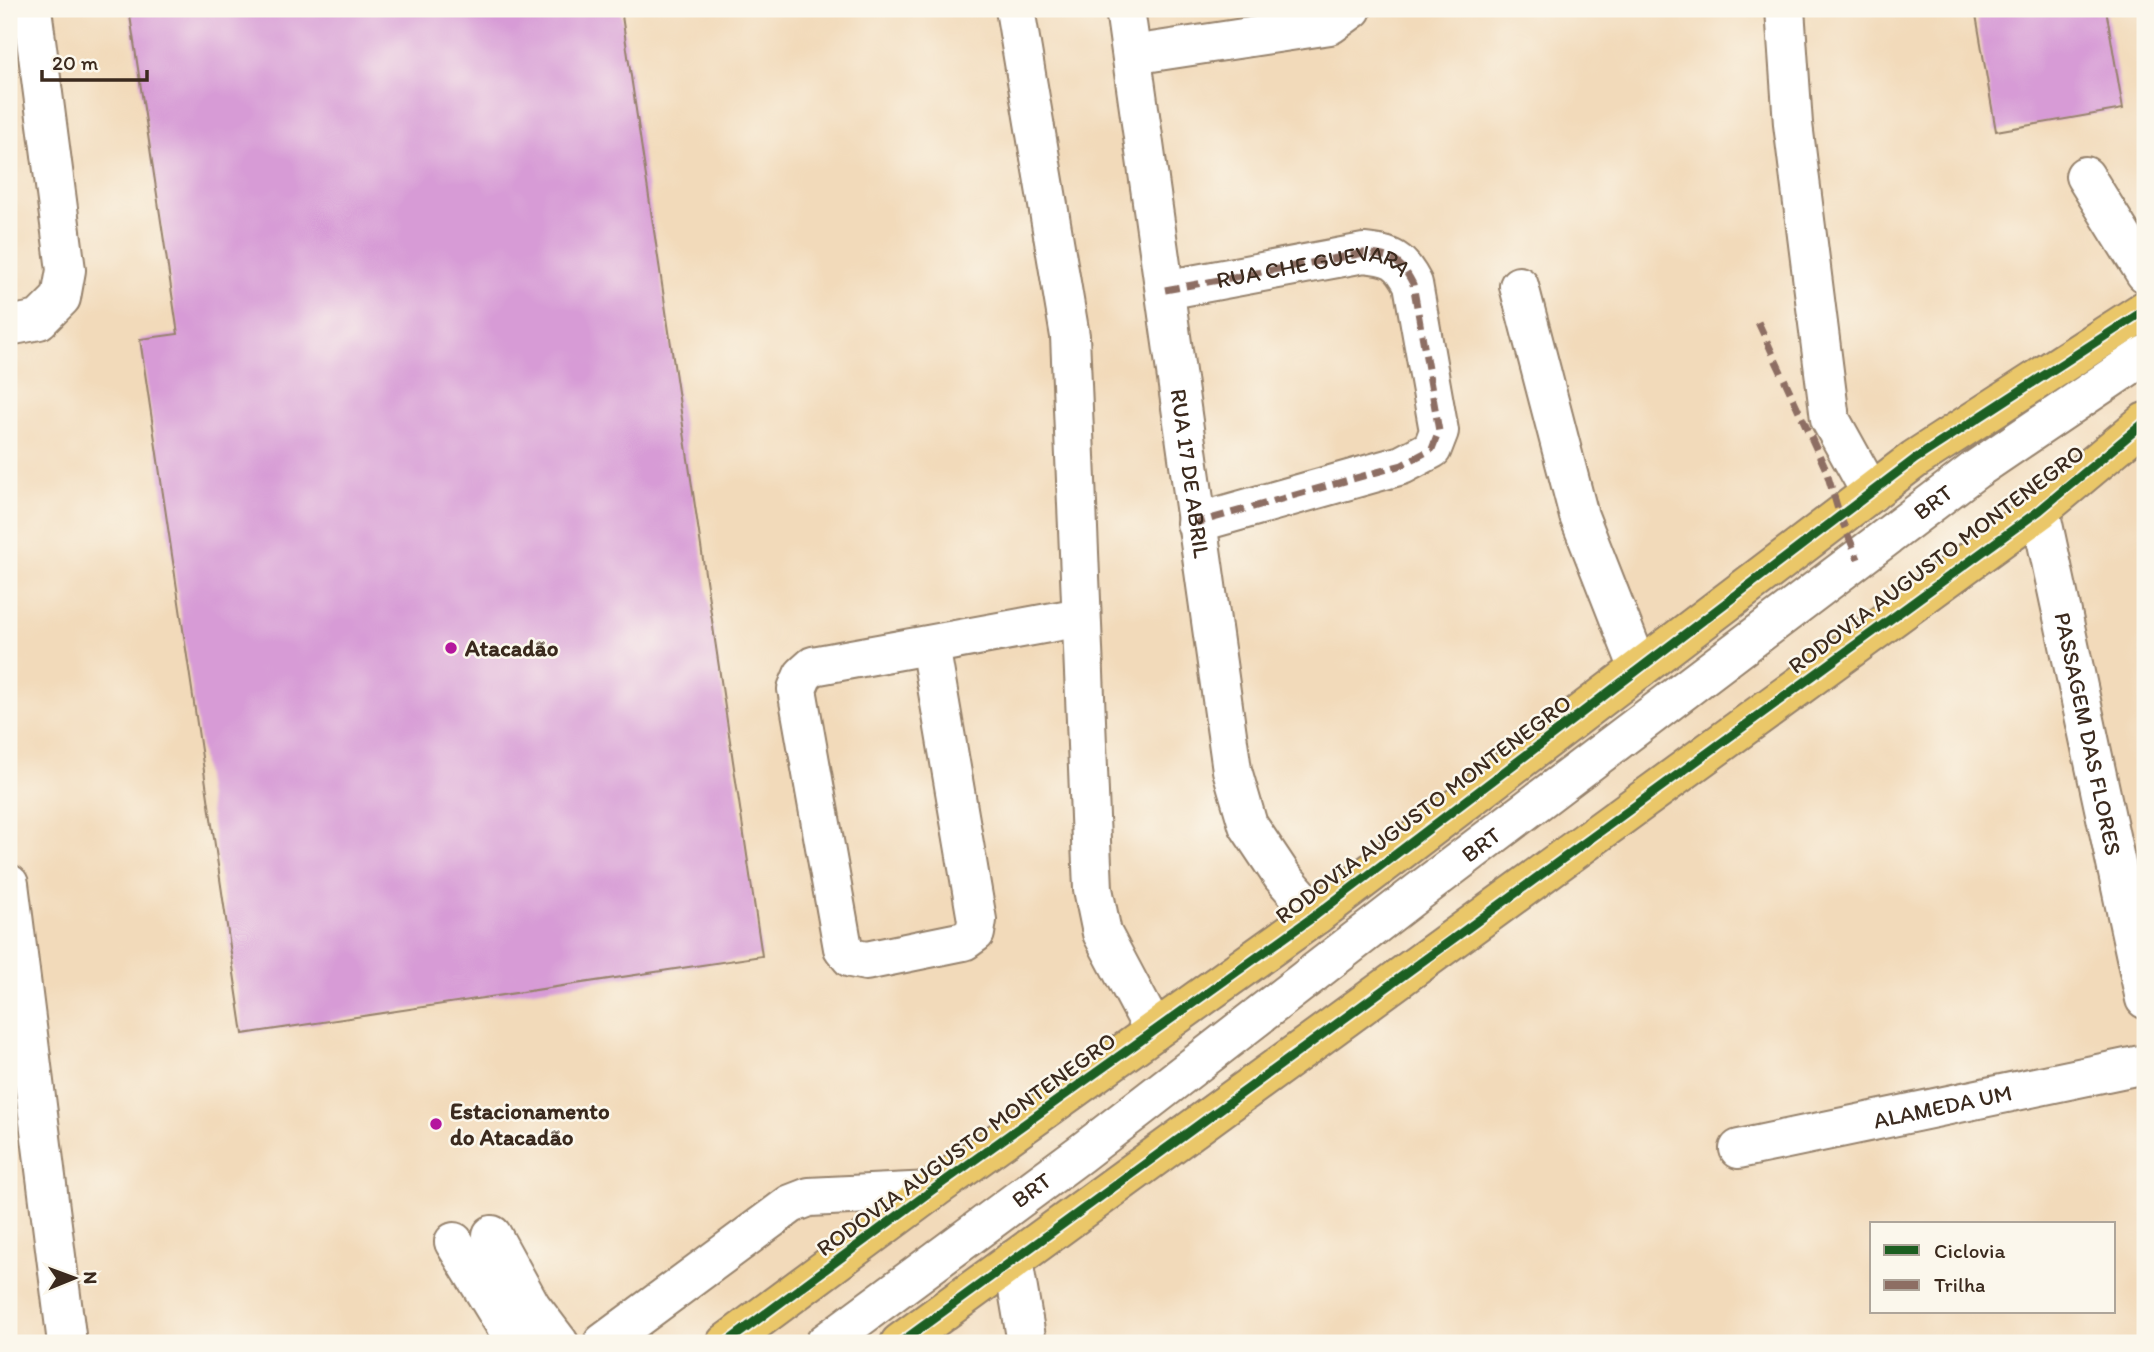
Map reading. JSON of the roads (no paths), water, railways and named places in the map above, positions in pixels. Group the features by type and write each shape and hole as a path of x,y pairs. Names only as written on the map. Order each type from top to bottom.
{"main road":[{"name":"RODOVIA AUGUSTO MONTENEGRO","path":"730,1342 932,1191 1316,915 1914,460 2145,310"},
{"name":"RODOVIA AUGUSTO MONTENEGRO","path":"900,1343 2040,510 2145,422"}],"street":[{"path":"9,326 39,320 61,298 66,270 32,9"},
{"path":"1015,9 1070,336 1093,889 1101,933 1154,1031"},
{"name":"RUA 17 DE ABRIL","path":"1125,9 1232,771 1248,825 1282,876 1316,915"},
{"path":"1132,55 1330,25 1352,9"},
{"path":"1785,9 1793,124 1830,419 1871,493"},
{"path":"2085,176 2145,273"},
{"name":"RUA CHE GUEVARA","path":"1165,290 1364,253 1387,256 1403,266 1413,284 1439,431 1432,449 1402,465 1196,523"},
{"path":"1519,286 1579,516 1639,669"},
{"name":"BRT","path":"825,1343 1080,1154 1417,893 1975,470 2145,355"},
{"name":"PASSAGEM DAS FLORES","path":"2040,510 2145,999"},
{"path":"930,645 977,920 975,933 964,941 866,961 851,958 843,948 797,689 803,674 813,666 1081,617"},
{"path":"9,884 67,1343"},
{"name":"ALAMEDA UM","path":"1739,1149 2145,1064"},
{"path":"603,1343 791,1204 809,1197 932,1191"},
{"path":"492,1235 531,1306 559,1343"},
{"path":"454,1242 516,1343"},
{"path":"1013,1259 1027,1343"}],"place":[{"name":"Atacadão","path":"451,648"},
{"name":"Estacionamento do Atacadão","path":"436,1124"}]}
